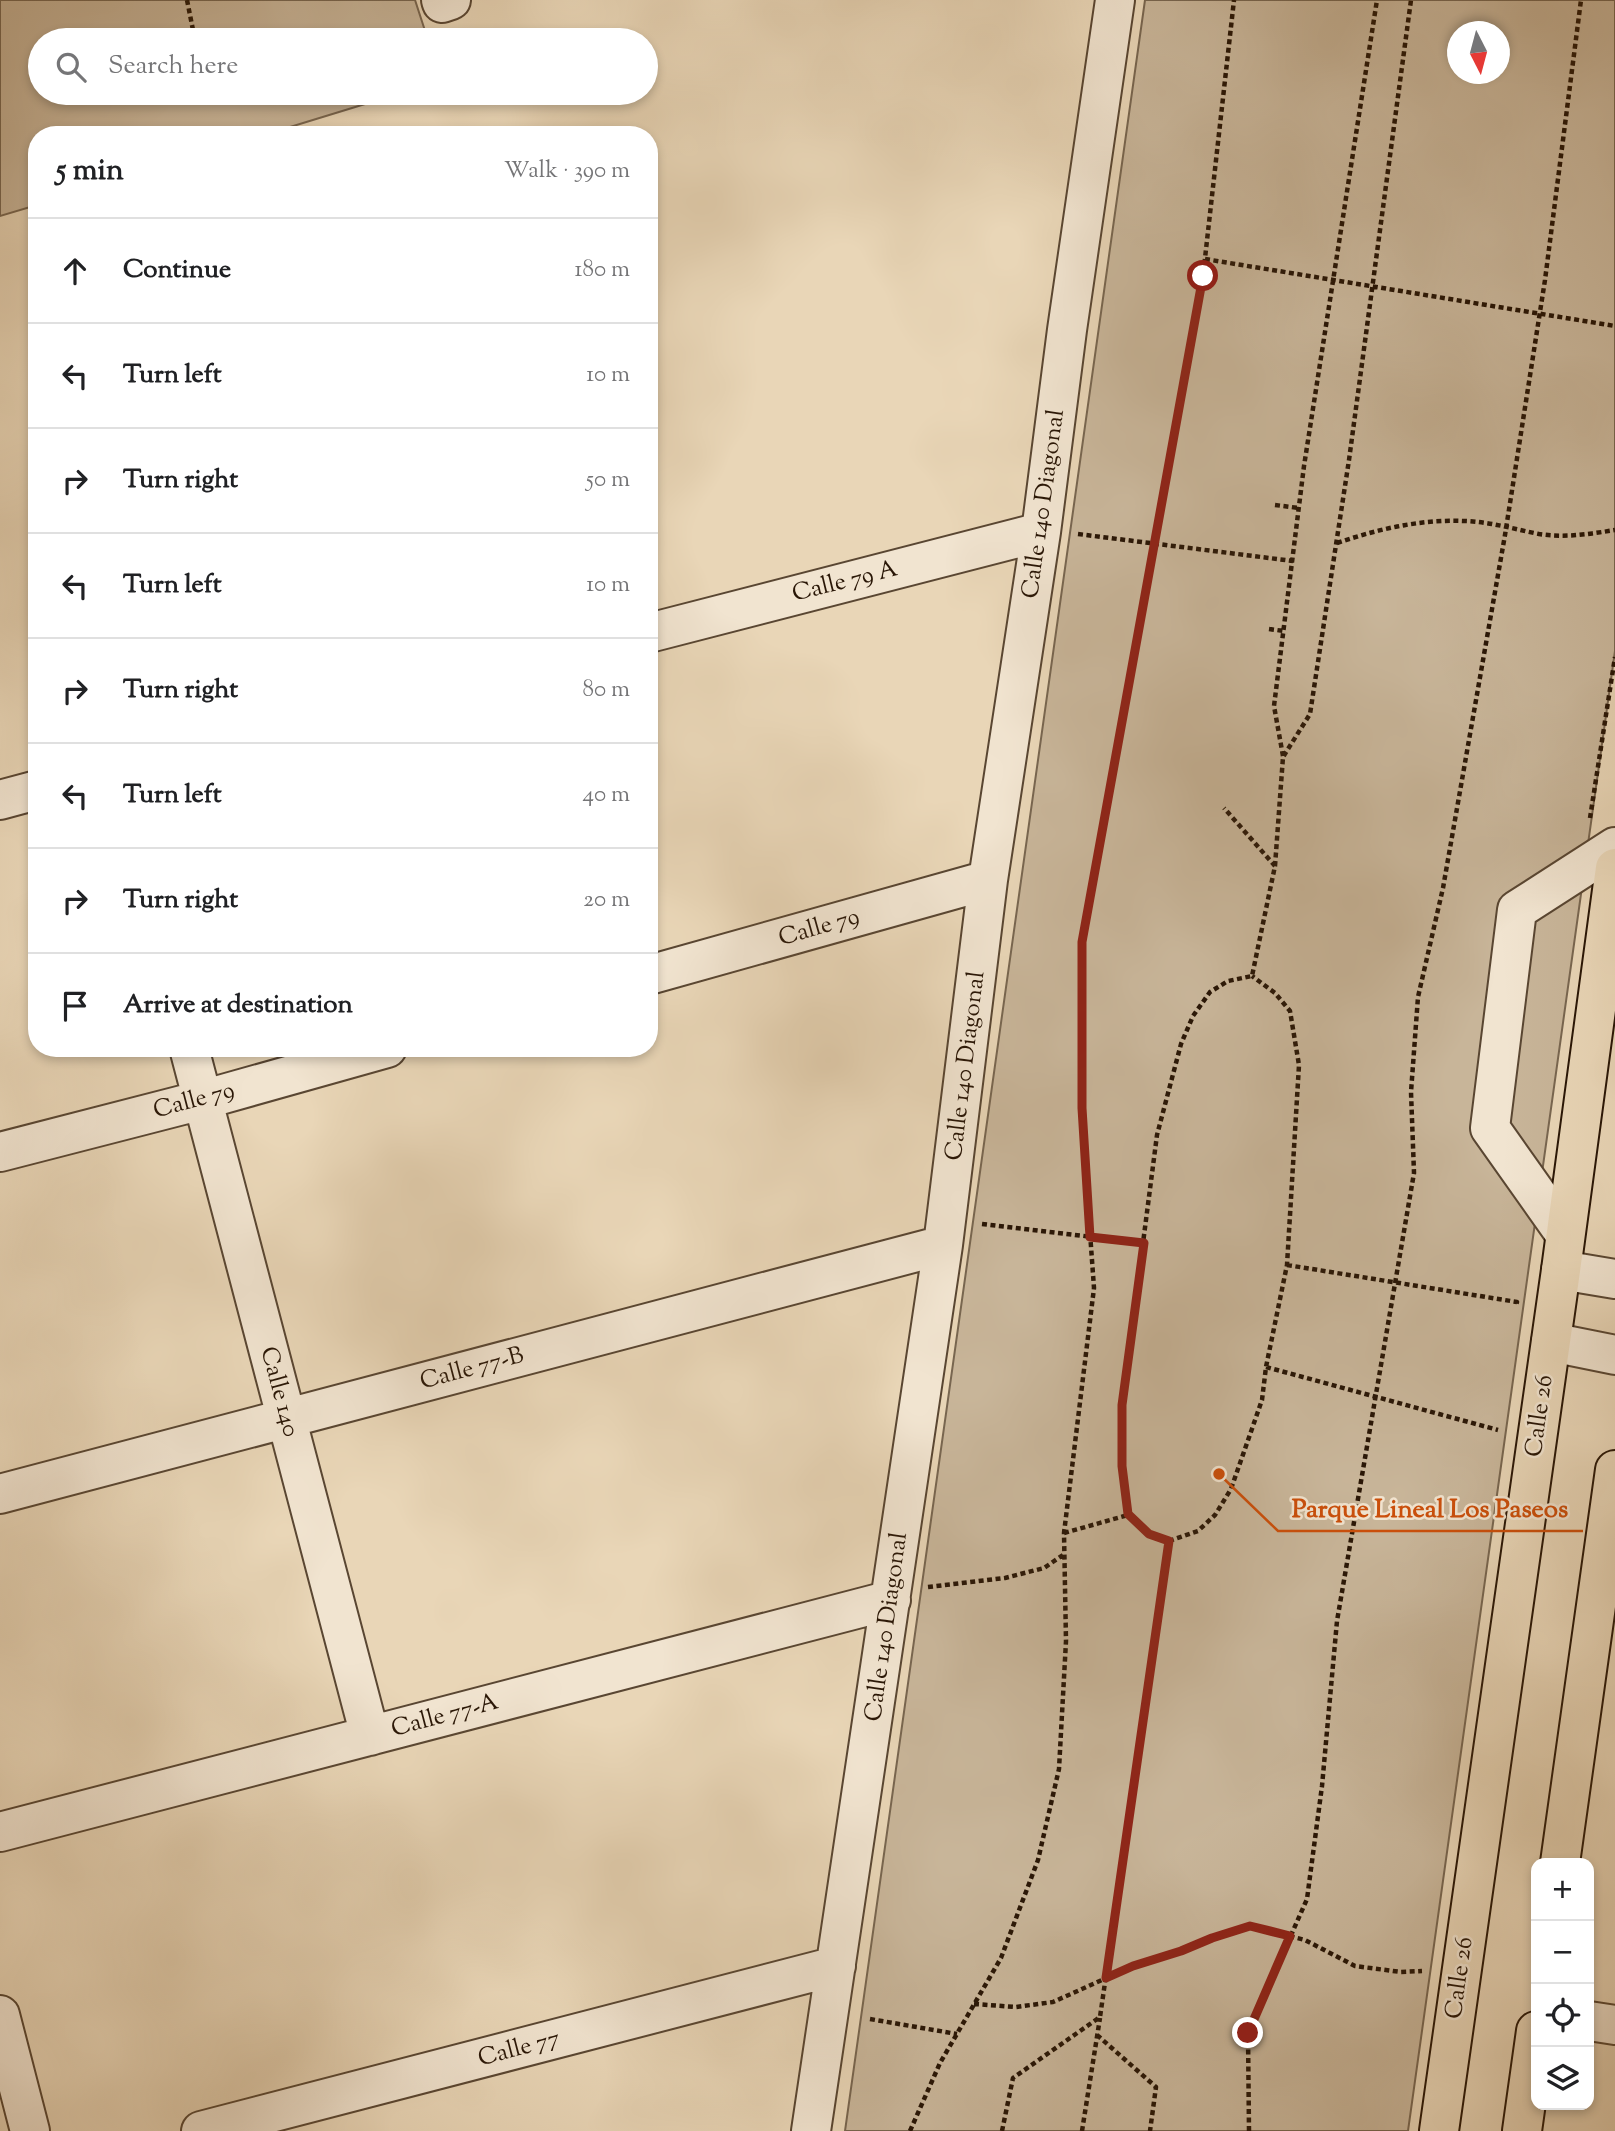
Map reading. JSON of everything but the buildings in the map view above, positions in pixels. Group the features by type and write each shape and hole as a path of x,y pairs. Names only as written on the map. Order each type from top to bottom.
{"main road":[{"name":"Calle 26","path":"1439,2131 1615,868"},
{"path":"1561,1858 1614,1482"},
{"path":"1522,2131 1534,2047"}],"street":[{"path":"441,0 442,3 451,0"},
{"name":"Calle 140 Diagonal","path":"811,2131 943,1245 988,880 1041,532 1115,0"},
{"name":"Calle 79 A","path":"658,631 1041,532"},
{"path":"0,800 28,792"},
{"path":"1615,847 1517,910 1490,1128 1563,1252 1615,1279"},
{"name":"Calle 79","path":"658,972 988,880"},
{"name":"Calle 140","path":"191,1057 370,1736"},
{"name":"Calle 79","path":"0,1152 355,1057"},
{"name":"Calle 77-B","path":"0,1494 943,1245"},
{"path":"1550,1342 1615,1355"},
{"name":"Calle 77-A","path":"0,1832 891,1600"},
{"name":"Calle 77","path":"201,2131 836,1966"},
{"path":"0,2015 30,2131"},
{"path":"1594,2022 1615,2025"}],"path":[{"path":"187,0 193,28"},
{"path":"910,2131 940,2063 1001,1958 1038,1860 1059,1769 1066,1641 1064,1533 1094,1288 1082,1108 1082,942 1205,259 1234,0"},
{"path":"1252,976 1275,866 1283,757 1274,706 1299,508 1377,0"},
{"path":"1283,757 1310,714 1373,287 1410,0"},
{"path":"1249,2131 1248,2033 1307,1899 1322,1786 1337,1621 1414,1173 1411,1092 1418,997 1443,888 1506,525 1539,314 1581,0"},
{"path":"1205,259 1615,326"},
{"path":"1275,505 1299,508"},
{"path":"1336,543 1369,532 1410,524 1463,521 1506,525 1540,534 1567,536 1615,530"},
{"path":"1076,547 1078,533 1293,561"},
{"path":"1269,629 1284,631"},
{"path":"1582,824 1592,816 1615,657"},
{"path":"1224,808 1275,866"},
{"path":"1252,976 1275,993 1290,1012 1299,1065 1287,1265 1262,1400 1231,1489 1215,1514 1198,1531 1169,1541 1149,1534 1128,1514 1122,1466 1122,1405 1144,1243 1157,1135 1185,1034 1193,1016 1210,992 1228,981 1252,976"},
{"path":"979,1223 1144,1243"},
{"path":"1287,1265 1517,1302 1515,1315"},
{"path":"1266,1367 1498,1430"},
{"path":"1496,1444 1500,1417"},
{"path":"1064,1533 1128,1514"},
{"path":"1082,2131 1169,1541"},
{"path":"928,1574 926,1587 1005,1578 1044,1568 1064,1554"},
{"path":"974,2004 1016,2007 1053,2002 1133,1966 1250,1926 1305,1940 1355,1966 1401,1972 1422,1971"},
{"path":"1420,1984 1424,1957"},
{"path":"1002,2131 1013,2078 1100,2017"},
{"path":"870,2018 957,2034"},
{"path":"1097,2035 1156,2087 1150,2131"}],"shaded area":[{"path":"0,0 415,0 424,28 28,28 28,105 362,105 293,126 28,126 28,208 0,216"},
{"path":"1145,0 1615,0 1615,651 1408,2131 845,2131"}],"place":[{"name":"Parque Lineal Los Paseos","path":"1219,1474"}],"route":[{"path":"1203,276 1082,942 1082,1108 1090,1237 1144,1243 1122,1405 1122,1466 1128,1514 1149,1534 1169,1541 1106,1978 1133,1966 1250,1926 1290,1936 1248,2033"}]}
